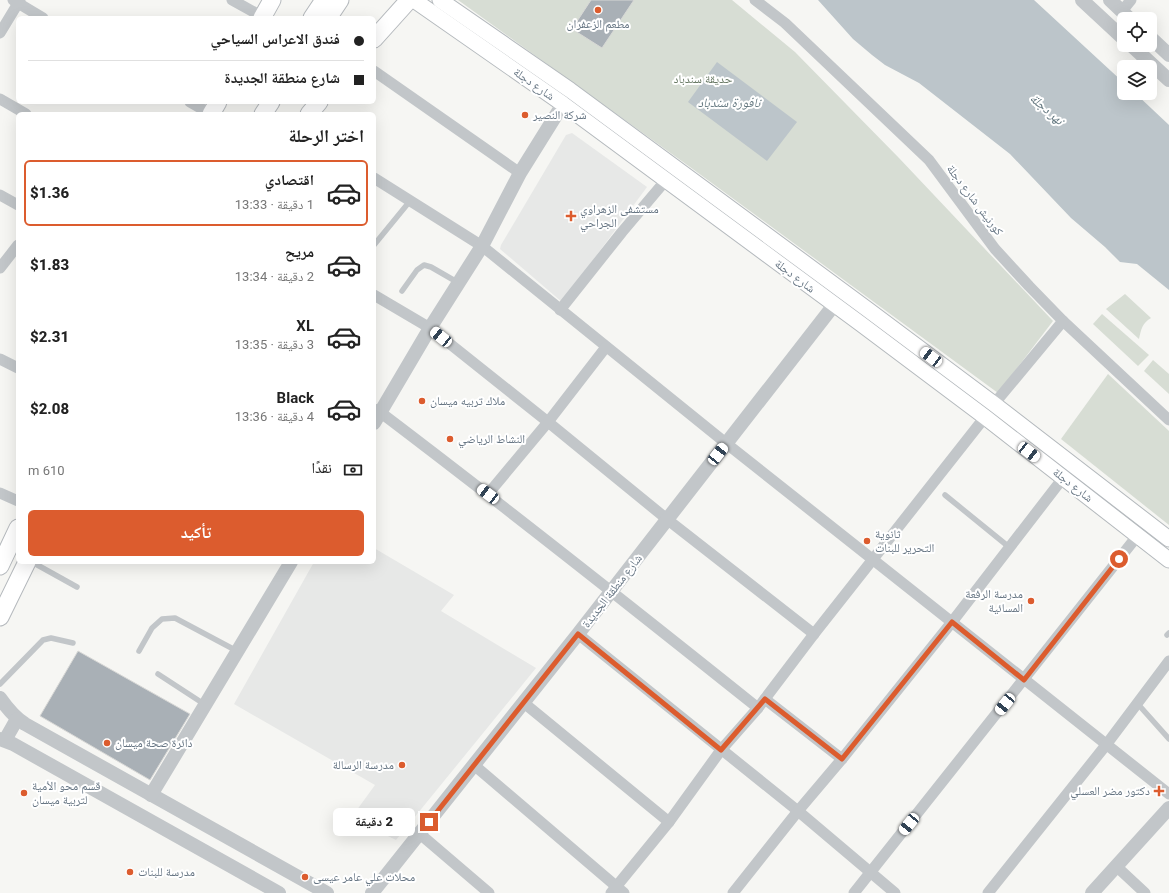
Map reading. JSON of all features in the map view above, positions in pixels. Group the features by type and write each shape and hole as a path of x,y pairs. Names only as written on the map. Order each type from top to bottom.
{"main road":[{"path":"264,16 272,0"},
{"path":"313,16 324,0"},
{"path":"329,16 340,0"},
{"path":"376,37 409,0"},
{"name":"شارع دجلة","path":"414,0 563,104 666,180 985,417 1169,560"},
{"name":"شارع دجلة","path":"440,0 570,90 861,304 1169,539"},
{"path":"563,104 570,90"},
{"path":"311,112 317,104"},
{"path":"0,566 16,532"},
{"path":"0,616 26,564"}],"street":[{"path":"232,0 260,16"},
{"name":"كورنيش شارع دجلة","path":"755,0 785,23 929,160 995,249 1063,321 1169,420"},
{"path":"1082,0 1117,32"},
{"path":"1110,0 1123,12"},
{"path":"1127,12 1131,0"},
{"path":"0,33 17,1 40,16"},
{"path":"1157,44 1169,55"},
{"path":"1139,52 1169,80"},
{"path":"376,72 520,173"},
{"path":"0,99 23,112"},
{"path":"194,104 208,112"},
{"path":"563,104 520,173 482,246 376,415 488,494 758,708"},
{"path":"376,179 482,246 727,444 1169,794"},
{"path":"560,310 622,232 666,180"},
{"path":"0,195 16,204"},
{"path":"0,268 16,248"},
{"path":"376,296 430,328 668,520 814,634"},
{"name":"شارع منطقة الجديدة","path":"372,893 668,520 834,305"},
{"path":"994,404 1063,321"},
{"path":"488,494 548,422 606,347"},
{"path":"0,359 16,367"},
{"path":"474,766 617,891 721,750 758,708 814,634 985,417"},
{"path":"733,893 952,622 1063,478"},
{"path":"0,493 16,500"},
{"path":"854,893 1138,535"},
{"path":"151,795 290,564"},
{"path":"578,634 798,811 895,893"},
{"path":"988,893 1106,745 1169,662"},
{"path":"0,698 17,719 327,893"},
{"path":"765,699 842,759"},
{"path":"524,703 669,822"},
{"path":"17,719 3,739 279,893"},
{"path":"1092,893 1169,808"},
{"path":"420,834 489,893"},
{"path":"1116,866 1145,893"}],"lane":[{"path":"376,243 410,201"},
{"path":"402,291 417,270 424,265 431,267 458,283"},
{"path":"946,495 1009,547"},
{"path":"36,564 77,587"},
{"path":"139,651 152,628 162,619 175,618 237,651"},
{"path":"0,684 43,640 50,638 73,643"},
{"path":"158,674 205,704"},
{"path":"1137,703 1169,739"}],"shaded area":[{"name":"مستشفى الزهراوي الجراحي","path":"572,133 647,187 562,302 500,249 566,135"},
{"path":"376,549 454,595 441,611 536,668 396,840 351,818 375,785 234,704 313,564 376,564"}],"green space":[{"name":"حديقة سندباد","path":"458,0 732,0 795,52 899,158 1053,321 998,393 690,167"},
{"path":"1125,294 1151,318 1144,324 1139,339 1106,309"},
{"path":"1102,314 1149,355 1138,366 1093,324"},
{"path":"1153,360 1169,374 1169,394 1144,371"},
{"path":"1108,374 1169,431 1169,525 1061,439"}],"water":[{"name":"نهر دجلة","path":"818,0 1034,0 1117,77 1117,100 1142,100 1169,125 1169,290 1137,264 1120,262 1071,218 1010,154 919,83 885,65 853,39"},
{"name":"نافورة سندباد","path":"717,62 797,122 767,161 688,102"}],"building":[{"path":"591,0 634,0 602,48 572,29"},
{"name":"دائرة صحة ميسان","path":"78,651 190,714 150,780 40,716"}],"place":[{"name":"مطعم الزعفران","path":"598,10"},
{"name":"شركة النصير","path":"525,115"},
{"name":"مستشفى الزهراوي الجراحي","path":"571,216"},
{"name":"ملاك تربيه ميسان","path":"422,401"},
{"name":"النشاط الرياضي","path":"450,439"},
{"name":"ثانوية التحرير للبنات","path":"867,541"},
{"name":"مدرسة الرفعة المسائية","path":"1031,601"},
{"name":"دائرة صحة ميسان","path":"107,743"},
{"name":"مدرسة الرسالة","path":"402,765"},
{"name":"دكتور مضر العسلي","path":"1159,791"},
{"name":"قسم محو الأمية لتربية ميسان","path":"24,793"},
{"name":"مدرسة للبنات","path":"130,872"},
{"name":"محلات علي عامر عيسى","path":"305,877"}],"route":[{"path":"429,822 578,634 721,750 765,699 842,759 952,622 1024,680 1119,559"}]}
